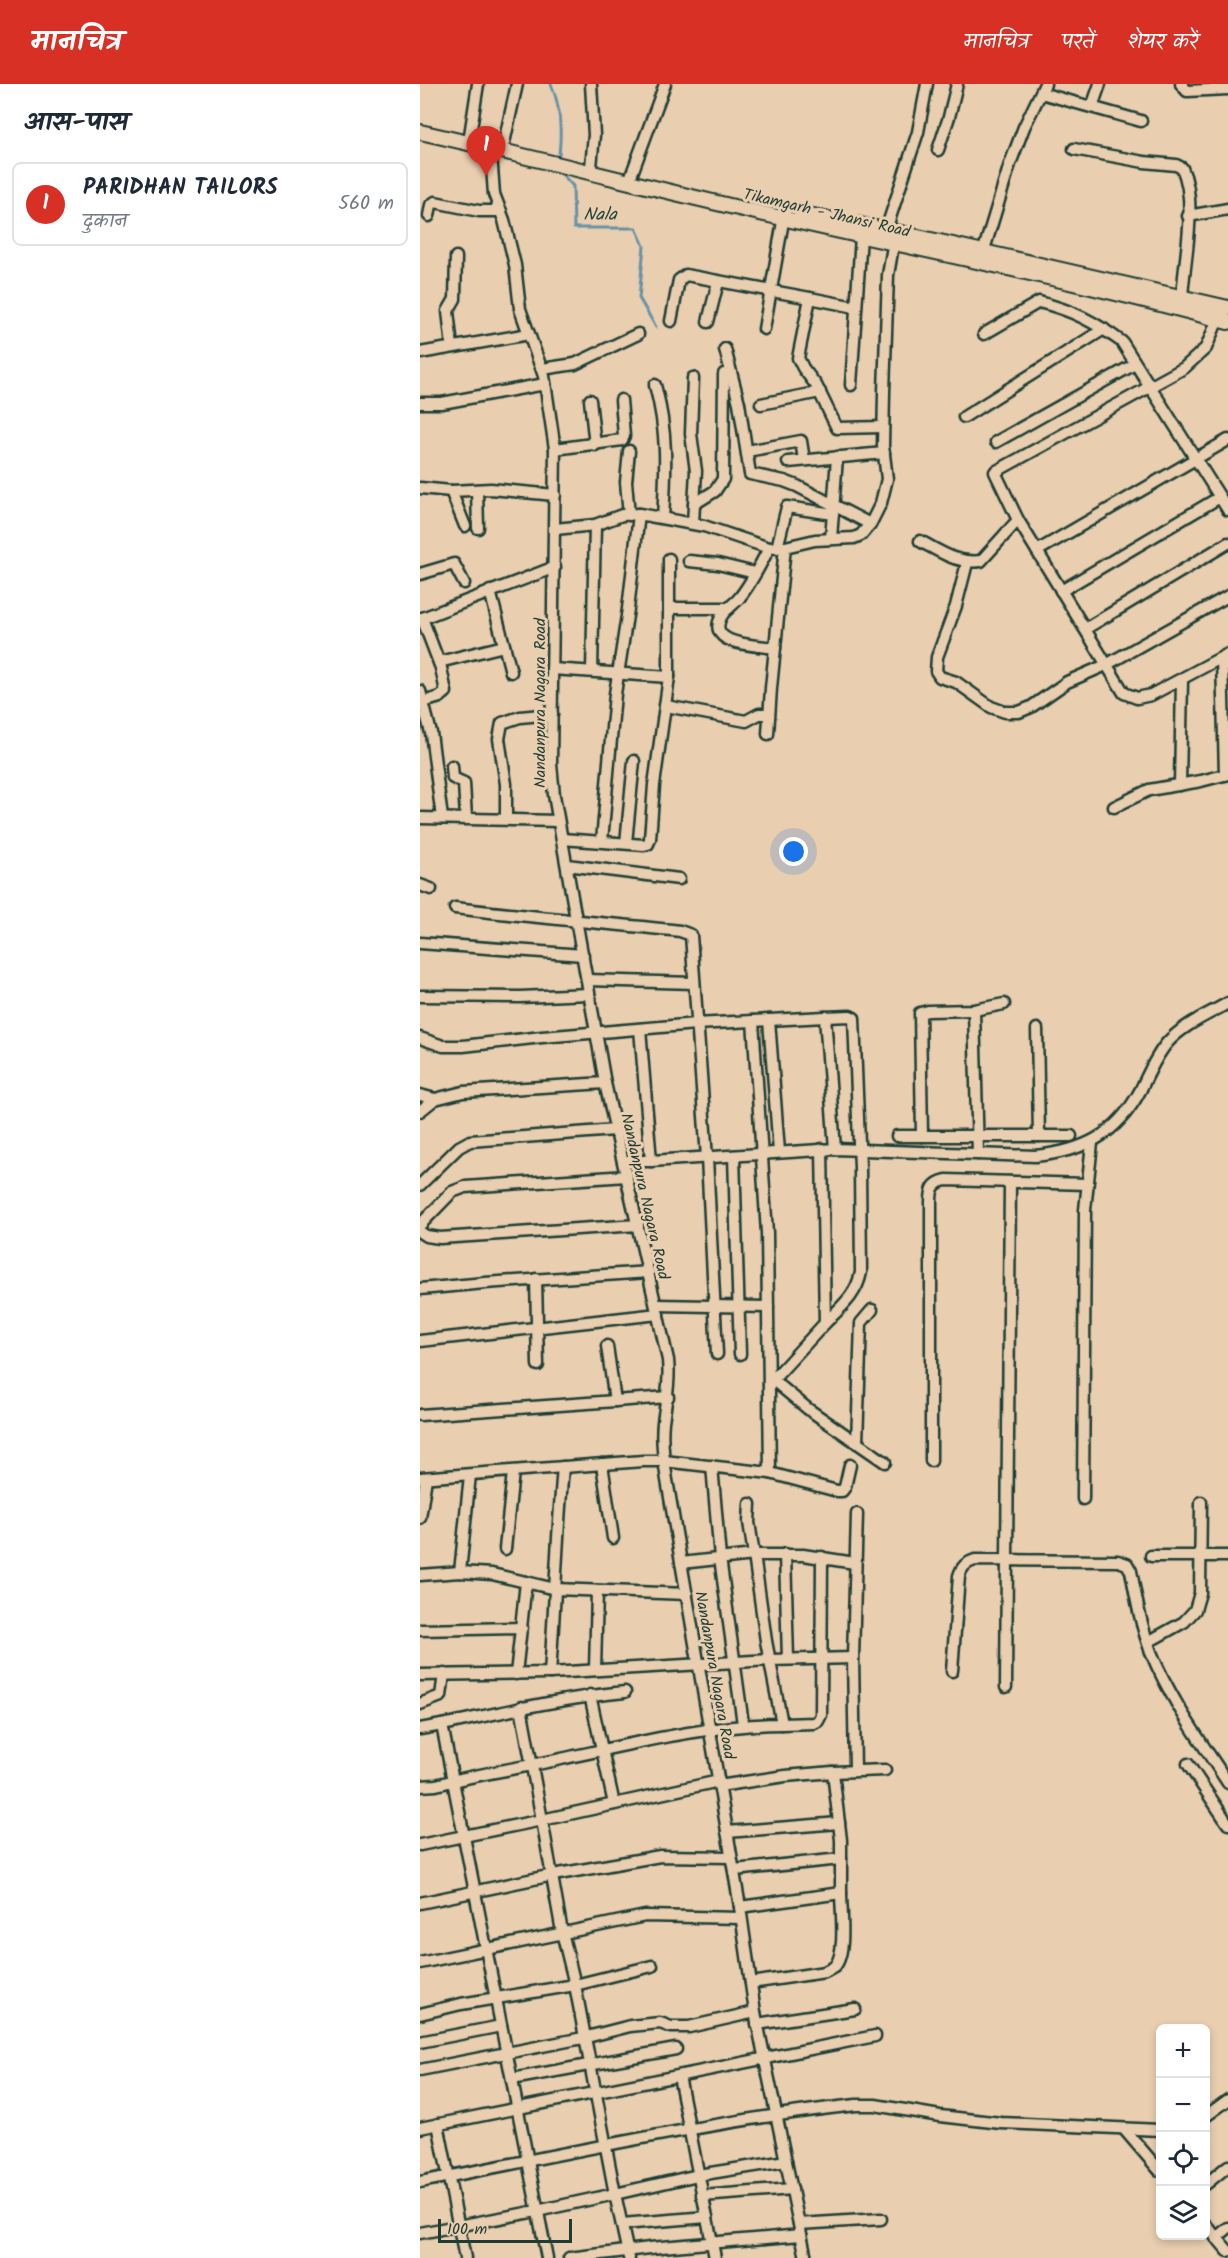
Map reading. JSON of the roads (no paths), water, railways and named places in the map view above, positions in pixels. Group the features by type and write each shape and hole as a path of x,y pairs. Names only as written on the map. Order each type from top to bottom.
{"street":[{"path":"470,135 478,84"},
{"path":"504,143 517,84"},
{"path":"591,84 594,135 591,167"},
{"path":"631,176 665,84"},
{"path":"555,529 595,525 634,514 693,523 777,548 831,539 854,538 861,535 870,524 881,503 887,479 883,427 888,274 892,235 918,132 927,84"},
{"path":"938,150 950,117 957,84"},
{"path":"1092,107 1100,84"},
{"path":"1181,84 1187,91 1228,89"},
{"path":"983,253 1010,164 1024,127 1043,88 1092,107 1141,121"},
{"path":"420,123 470,135 490,144 504,143 547,159"},
{"path":"420,132 490,144 570,165 631,176 784,215 983,253 1182,298 1224,314 1206,348 1184,368 995,472 1036,551 1124,693 1137,698 1162,692 1225,656 1226,775 1149,790 1114,807"},
{"name":"Nandanpura Nagara Road","path":"490,144 494,194 501,211 514,265 519,309 542,369 555,449 551,764 558,821 605,1083 668,1360 670,1378 663,1422 664,1461 741,1912 755,2012 806,2258"},
{"path":"1074,149 1180,166 1187,190 1188,216 1182,298"},
{"name":"Tikamgarh - Jhansi Road","path":"570,165 784,215 861,236 892,235 1042,276 1224,314"},
{"path":"429,216 432,204 435,202 478,211 501,211"},
{"path":"1188,216 1228,209"},
{"path":"764,329 784,215"},
{"path":"851,385 861,236"},
{"path":"452,347 448,311 455,299 456,257"},
{"path":"671,321 681,277 689,276 855,307"},
{"path":"708,322 718,282"},
{"path":"810,298 798,358 820,392 837,428 883,427"},
{"path":"984,334 1039,302 1068,310 1104,329 1122,342 1228,510"},
{"path":"964,417 1104,329"},
{"path":"420,353 529,334"},
{"path":"542,369 585,361 639,334"},
{"path":"725,349 740,403 751,475 784,481 834,509 870,524"},
{"path":"996,442 1135,364"},
{"path":"694,504 715,491 723,478 724,374"},
{"path":"693,378 691,434 696,471 693,523"},
{"path":"420,403 442,403 545,384"},
{"path":"656,385 666,440 663,518"},
{"path":"761,404 820,392"},
{"path":"591,400 596,444"},
{"path":"555,449 618,442 624,438 621,400"},
{"path":"1036,551 1228,440"},
{"path":"747,451 801,441 804,460"},
{"path":"602,841 618,673 628,609 634,514 626,482 628,451"},
{"path":"788,462 884,453"},
{"path":"831,539 837,457"},
{"path":"420,488 555,495"},
{"path":"477,490 478,528"},
{"path":"451,491 465,526"},
{"path":"1061,591 1220,497"},
{"path":"768,734 775,648 777,548 787,507 834,509"},
{"path":"920,541 957,560 967,563 981,561 988,556 1018,520"},
{"path":"592,672 595,525"},
{"path":"1084,629 1228,543"},
{"path":"775,648 731,641 720,634 718,629 720,619 741,596 755,573 777,548"},
{"path":"562,839 644,845 648,844 650,839 654,785 669,677 669,559"},
{"path":"689,561 718,564 755,573"},
{"path":"967,563 956,606 937,657 936,671 940,677 964,687 991,707 1005,712 1019,712 1031,707 1067,682 1106,665 1228,596"},
{"path":"420,574 454,564 464,583"},
{"path":"442,818 431,733 421,699 440,697 446,692 439,662 421,619 555,567"},
{"path":"490,591 511,672"},
{"path":"669,608 729,608"},
{"path":"439,662 504,646"},
{"path":"552,669 669,677"},
{"path":"1180,785 1182,680"},
{"path":"666,706 746,721 759,714 769,714"},
{"path":"506,819 506,784 499,739 502,723 520,717 552,714"},
{"path":"626,843 634,761"},
{"path":"452,766 453,778 464,783 466,818"},
{"path":"420,818 558,821"},
{"path":"567,866 679,879"},
{"path":"420,885 431,889"},
{"path":"455,908 687,932 693,939 696,1024 707,1158 717,1354"},
{"path":"420,943 583,955"},
{"path":"587,980 694,983"},
{"path":"420,996 520,997 589,993"},
{"path":"623,1161 707,1158 822,1149 1035,1156 1063,1153 1092,1143 1105,1134 1124,1115 1137,1096 1157,1057 1178,1032 1228,1003"},
{"path":"922,1136 920,1013 974,1010 1004,1004"},
{"path":"974,1010 978,1154"},
{"path":"420,1038 443,1046 463,1046 696,1024 850,1016 855,1021 861,1272 859,1285 771,1382"},
{"path":"825,1017 835,1149"},
{"path":"769,1020 779,1152"},
{"path":"753,1021 763,1153 771,1382 770,1473"},
{"path":"640,1029 651,1161"},
{"path":"1037,1029 1039,1136"},
{"path":"420,1111 435,1099 463,1092 605,1083"},
{"path":"420,1095 435,1099"},
{"path":"420,1185 459,1147 470,1141 615,1130"},
{"path":"897,1136 1071,1136"},
{"path":"1083,1499 1087,1184 1092,1143"},
{"path":"822,1149 825,1323"},
{"path":"734,1156 740,1354"},
{"path":"420,1225 452,1192 465,1187 627,1176"},
{"path":"931,1461 931,1193 938,1182 946,1180 1087,1184"},
{"path":"1006,1687 1010,1182"},
{"path":"420,1232 426,1236 440,1238 639,1225"},
{"path":"420,1289 649,1272"},
{"path":"536,1279 538,1365"},
{"path":"420,1341 538,1328 657,1309 716,1304 768,1306"},
{"path":"857,1443 861,1323 872,1310"},
{"path":"607,1346 615,1401"},
{"path":"771,1382 885,1462"},
{"path":"420,1415 668,1397"},
{"path":"420,1518 423,1478 664,1461 770,1473 842,1491 850,1465"},
{"path":"602,1464 613,1538"},
{"path":"712,1466 720,1558 743,1724"},
{"path":"550,1673 555,1552 563,1467"},
{"path":"505,1549 513,1472"},
{"path":"460,1572 470,1475"},
{"path":"1148,1642 1184,1622 1195,1610 1200,1593 1201,1502"},
{"path":"750,1504 749,1522 782,1724"},
{"path":"855,1770 853,1658 857,1514"},
{"path":"681,1563 785,1554 855,1563"},
{"path":"785,1554 788,1659"},
{"path":"1151,1556 1228,1556"},
{"path":"420,1786 531,1766 709,1728 743,1724 814,1723 818,1721 820,1715 822,1557"},
{"path":"952,1671 961,1568 966,1563 975,1560 1118,1561 1127,1564 1131,1571 1148,1642 1177,1705 1228,1783"},
{"path":"420,1575 460,1572 492,1574 555,1589 687,1594"},
{"path":"516,1674 526,1582"},
{"path":"596,1670 597,1591"},
{"path":"420,1630 522,1628"},
{"path":"420,1675 550,1673 788,1659 853,1658"},
{"path":"420,1704 441,1696 444,1674"},
{"path":"420,1729 521,1707 590,1695 625,1692"},
{"path":"590,1695 614,1804"},
{"path":"521,1707 604,2147 629,2254"},
{"path":"442,1725 547,2258"},
{"path":"1188,1764 1228,1824"},
{"path":"420,1845 719,1784 855,1770 885,1770"},
{"path":"751,1983 825,1972 834,1966 839,1958 842,1945 841,1859 833,1772"},
{"path":"727,1832 839,1823"},
{"path":"420,1903 553,1875 660,1856 731,1857"},
{"path":"734,1870 841,1859"},
{"path":"420,1963 645,1916 741,1912 841,1893"},
{"path":"420,2014 574,1984 652,1966"},
{"path":"758,2024 855,2009"},
{"path":"420,2070 648,2023 689,2027 755,2012"},
{"path":"420,2042 501,2026"},
{"path":"420,2128 875,2036"},
{"path":"512,2079 676,2049"},
{"path":"679,2076 715,2258"},
{"path":"1210,2113 1228,2100"},
{"path":"420,2182 604,2147 689,2128 833,2107 875,2105 1001,2123 1156,2130"},
{"path":"438,2124 465,2258"},
{"path":"1124,2129 1156,2161"},
{"path":"420,2233 537,2211 698,2175 786,2161"},
{"path":"1210,2181 1228,2166"},
{"path":"702,2196 792,2189"},
{"path":"622,2224 707,2217"},
{"path":"569,2258 629,2254 713,2244 800,2229 881,2219"},
{"path":"1216,2238 1228,2228"},
{"path":"1210,2230 1228,2251"}],"waterway":[{"name":"Nala","path":"551,84 555,93 560,122 558,162"},
{"name":"Nala","path":"558,170 573,186 574,228 636,228 644,246 639,298 656,327"}],"place":[{"name":"PARIDHAN TAILORS","path":"486,176"}]}
